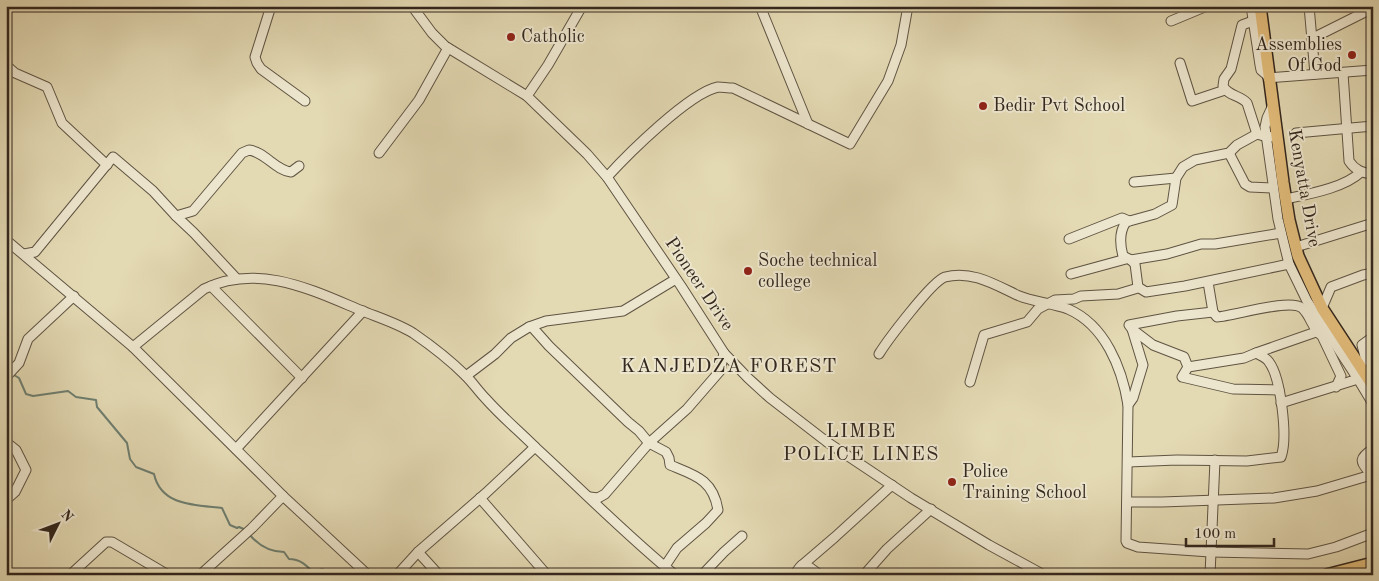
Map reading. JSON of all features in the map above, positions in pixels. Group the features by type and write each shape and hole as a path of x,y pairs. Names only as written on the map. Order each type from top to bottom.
{"main road":[{"name":"Kenyatta Drive","path":"1260,6 1273,105 1272,137 1296,247 1322,308 1360,374 1373,386"},
{"path":"1326,575 1373,563"}],"street":[{"path":"271,6 255,57 257,63 261,69 305,101"},
{"name":"Pioneer Drive","path":"412,6 432,33 448,48 527,96 586,154 607,177 724,353 770,398 827,442 892,485 989,545 1044,575"},
{"path":"527,96 548,65 582,6"},
{"path":"760,6 808,124"},
{"path":"607,177 629,153 667,120 695,98 718,87 733,88 850,144 888,81 901,45 908,6"},
{"path":"1172,21 1207,6"},
{"path":"1251,6 1261,70 1268,77 1373,70"},
{"path":"1310,6 1315,74"},
{"path":"1313,38 1373,8"},
{"path":"1225,90 1223,82 1231,69 1240,28 1253,20"},
{"path":"379,154 419,100 448,48"},
{"path":"1180,63 1192,101 1225,90 1247,103 1257,134"},
{"path":"6,65 15,73 47,87 62,123 107,164"},
{"path":"1343,73 1350,161 1352,166 1361,172 1373,174"},
{"path":"1296,133 1373,126"},
{"path":"1289,264 1208,282 1146,292 1138,288 1136,284 1135,264 1122,252 1121,230 1126,222 1155,214 1172,205 1176,178 1183,168 1195,160 1229,153 1237,145 1257,134 1272,137 1273,188 1289,264 1308,301 1360,374 1373,404"},
{"path":"176,216 193,211 242,153 249,150 257,153 284,171 291,172 299,166"},
{"path":"1229,153 1245,184 1250,187 1273,188"},
{"path":"24,254 35,252 113,157 153,191 236,278"},
{"path":"1286,198 1322,191 1353,178 1361,172"},
{"path":"1134,182 1176,178"},
{"path":"1069,239 1122,218 1129,221"},
{"path":"1296,247 1373,224"},
{"path":"1072,274 1128,259 1167,254 1201,244 1215,244 1281,233"},
{"path":"6,240 133,347 283,496 368,575"},
{"path":"1322,308 1331,286 1373,273"},
{"path":"879,354 928,292 943,277 961,275 980,277 1028,300 1068,309 1090,324 1108,344 1126,388 1128,405 1126,541 1130,545 1210,552 1308,554 1373,533"},
{"path":"133,347 204,289 236,278 253,277 292,283 363,311 413,333 466,376 486,399 535,447 590,497 638,545 675,575"},
{"path":"466,376 528,327 546,321 623,311 676,279"},
{"path":"1208,282 1213,312 1218,317 1288,304 1300,306 1307,314 1316,332 1322,336 1341,376 1336,387"},
{"path":"210,286 302,378"},
{"path":"970,382 984,335 1027,322 1038,309 1055,300 1118,294 1138,288"},
{"path":"6,377 9,376 19,363 28,339 74,296"},
{"path":"236,449 363,311"},
{"path":"1128,405 1134,398 1143,365 1132,328 1129,325 1177,316 1213,312"},
{"path":"528,327 533,328 549,346 639,431 649,443 666,452 671,466 697,476 711,490 718,508 706,523 677,548 665,566"},
{"path":"1132,328 1154,345 1184,357 1188,367"},
{"path":"1188,367 1226,361 1256,353 1316,332"},
{"path":"1281,403 1336,387 1360,374 1365,357 1362,345 1373,337"},
{"path":"590,497 598,498 605,494 649,443 686,409 720,371 724,353"},
{"path":"1128,462 1177,460 1247,461 1281,457 1283,422 1278,390 1272,367 1267,359 1256,353"},
{"path":"1188,367 1182,377 1233,389 1278,390"},
{"path":"6,442 16,450 26,470 15,492 6,500"},
{"path":"397,575 418,552 535,447"},
{"path":"1128,502 1274,498 1317,491 1372,476 1363,465 1362,460 1364,455 1373,449"},
{"path":"1210,575 1215,460"},
{"path":"794,575 802,565 892,485"},
{"path":"200,575 252,528 283,496"},
{"path":"480,498 547,575"},
{"path":"864,575 886,549 930,509"},
{"path":"702,575 742,536"},
{"path":"70,575 106,542 112,542 168,575"},
{"path":"418,552 439,575"},
{"path":"802,565 809,566 820,575"}],"waterway":[{"path":"14,375 19,378 26,394 33,396 68,391 76,397 96,400 97,407 127,443 130,459 136,467 154,474 158,485 164,492 180,502 222,508 230,525 246,530"},
{"path":"249,534 264,547 273,551 284,552 289,559 300,561 313,572 322,569 332,575"}],"place":[{"name":"Catholic","path":"511,37"},
{"name":"Assemblies Of God","path":"1352,55"},
{"name":"Bedir Pvt School","path":"983,106"},
{"name":"Soche technical college","path":"748,271"},
{"name":"Police Training School","path":"952,482"}],"district":[{"name":"KANJEDZA FOREST","path":"729,367"},
{"name":"LIMBE POLICE LINES","path":"861,444"}]}
